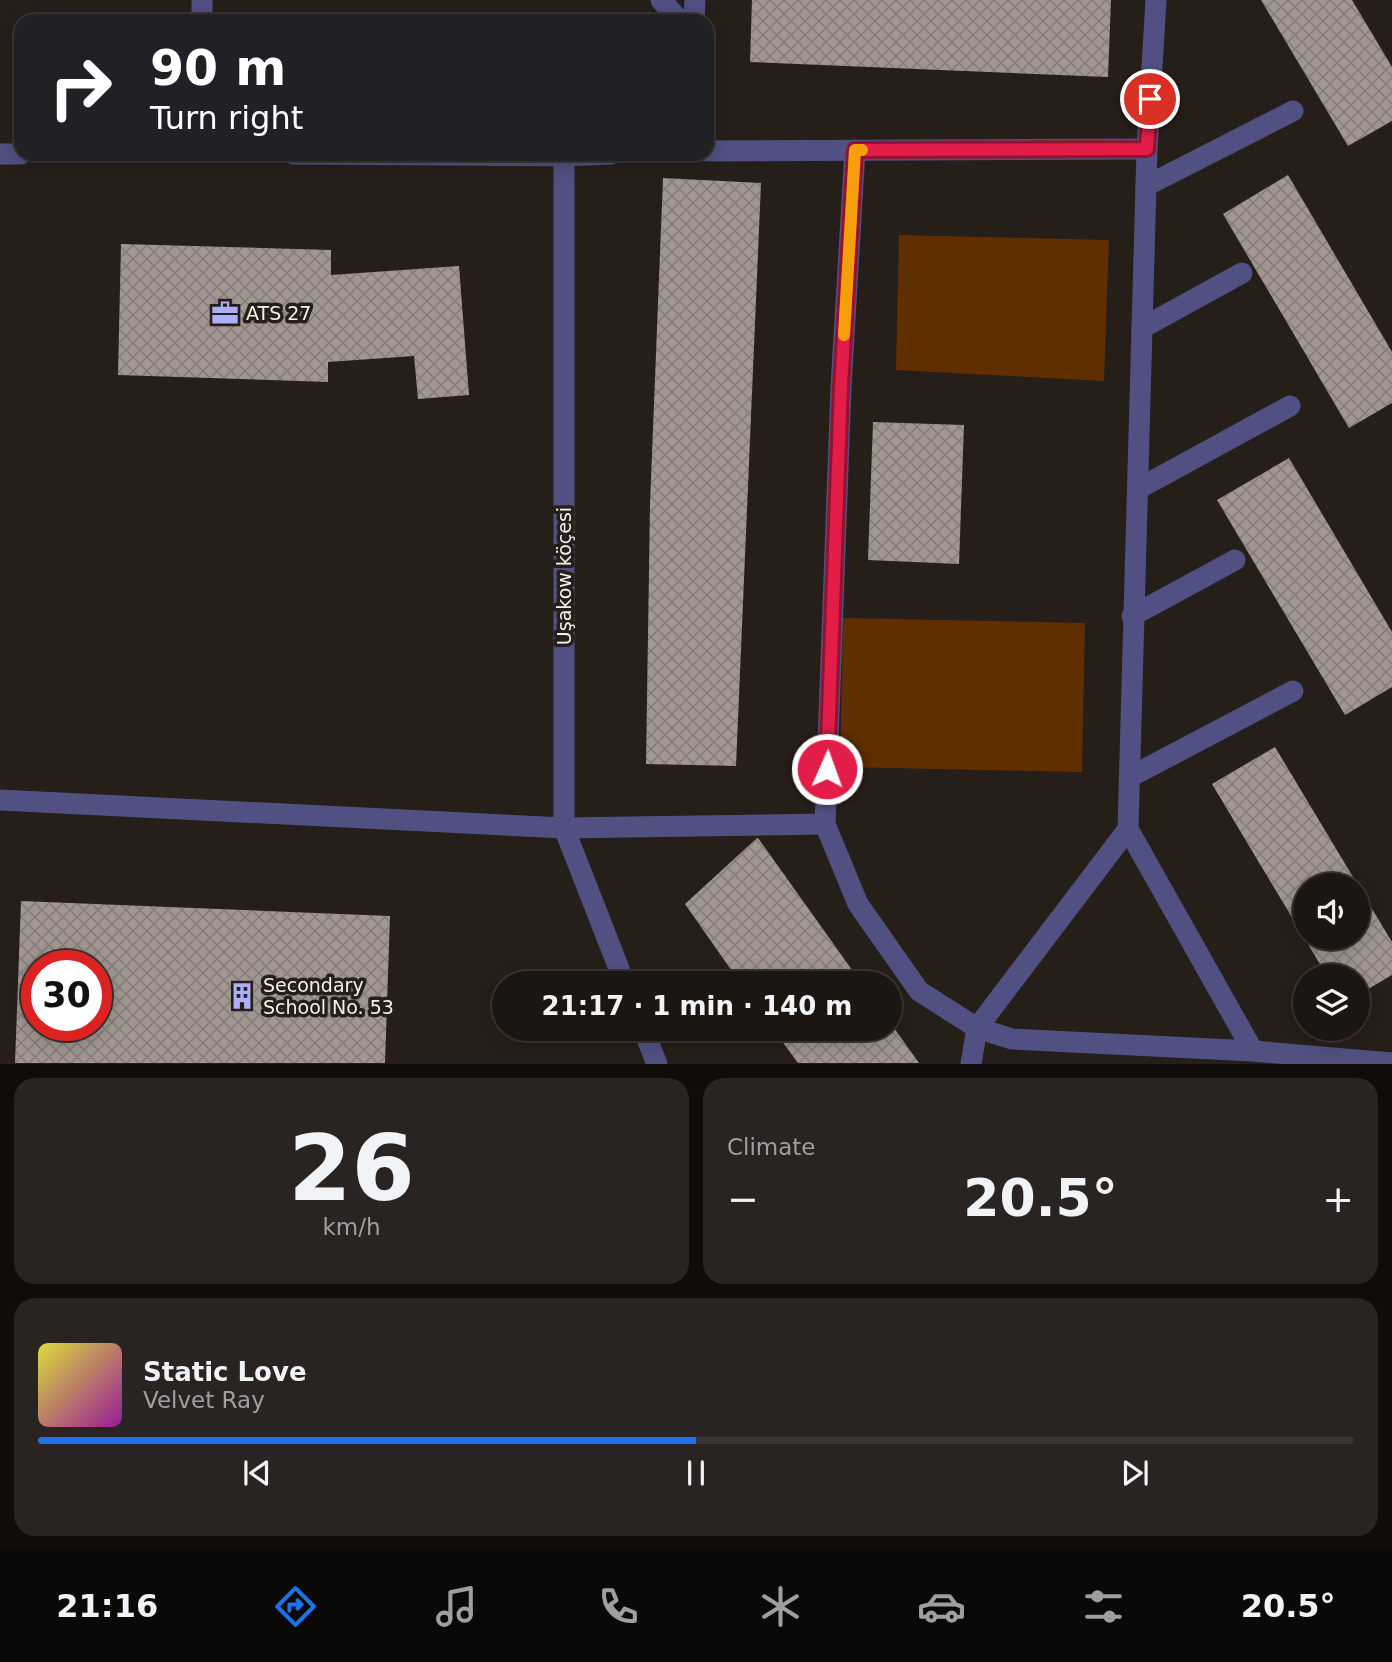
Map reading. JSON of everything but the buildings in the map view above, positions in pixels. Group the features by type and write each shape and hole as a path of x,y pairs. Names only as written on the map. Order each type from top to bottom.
{"street":[{"path":"661,0 674,14"},
{"path":"1156,0 1147,149 1128,829 1253,1051"},
{"path":"1146,186 1293,111"},
{"path":"714,151 1147,149"},
{"path":"855,150 841,387 825,824 858,904 919,990 977,1028 1012,1039 1253,1051 1392,1063"},
{"name":"Uşakow köçesi","path":"564,161 564,828 620,971"},
{"path":"1142,328 1242,273"},
{"path":"1138,489 1290,405"},
{"path":"1132,616 1235,560"},
{"path":"1130,777 1293,691"},
{"path":"0,800 564,828 825,824"},
{"path":"971,1063 977,1028 1128,829"},
{"path":"648,1041 657,1063"}],"shaded area":[{"path":"899,235 1109,240 1104,381 896,370"},
{"path":"843,618 1085,623 1082,772 840,767"}],"slow traffic":[{"path":"844,335 855,150 862,150"}],"place":[{"name":"ATS 27","path":"225,313"},
{"name":"Secondary School No. 53","path":"242,996"}],"route":[{"path":"827,769 841,387 855,150 1147,149 1150,99"}]}
